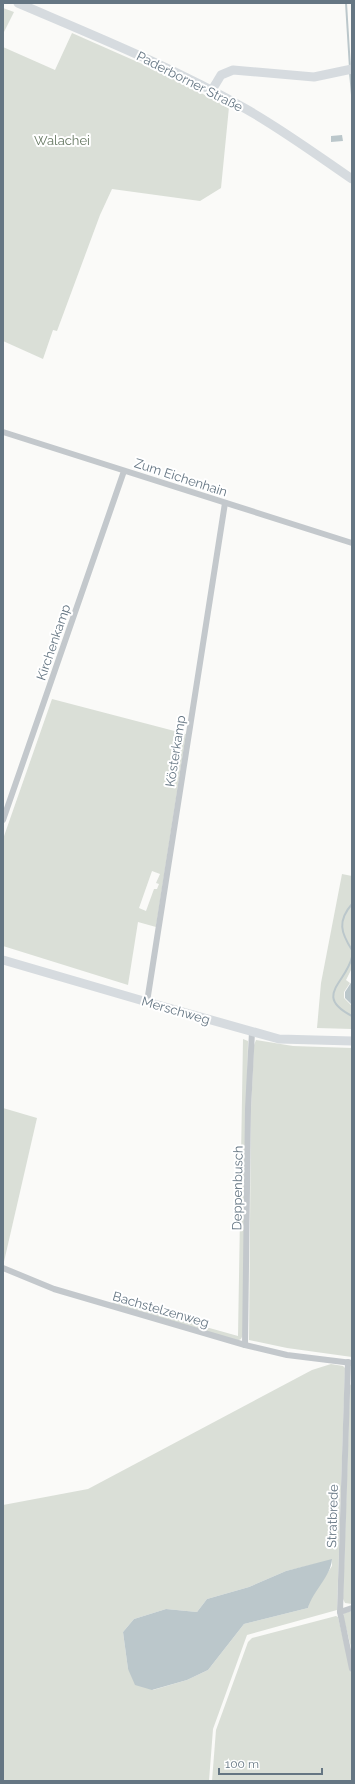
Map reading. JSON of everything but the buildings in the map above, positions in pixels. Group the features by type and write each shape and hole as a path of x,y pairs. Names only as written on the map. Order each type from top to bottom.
{"street":[{"name":"Paderborner Straße","path":"18,3 122,47 212,90 285,133 352,179"},
{"path":"212,90 221,75 233,70 314,77 349,69"},
{"name":"Zum Eichenhain","path":"3,432 352,543"},
{"name":"Kirchenkamp","path":"3,820 124,471"},
{"name":"Kösterkamp","path":"147,1002 225,503"},
{"name":"Merschweg","path":"3,960 252,1032 279,1038 352,1041"},
{"name":"Deppenbusch","path":"245,1346 248,1109 252,1032"},
{"name":"Bachstelzenweg","path":"3,1268 54,1289 245,1346 287,1355 350,1362"},
{"name":"Stratbrede","path":"350,1362 340,1612 352,1670"},
{"path":"340,1612 352,1608"}],"green space":[{"path":"3,8 14,12 3,34"},
{"name":"Walachei","path":"72,33 149,67 229,107 221,188 200,201 112,189 100,215 57,331 53,330 43,359 3,341 3,47 55,70"},
{"path":"52,699 186,734 156,927 138,922 128,985 3,946 3,839","holes":["152,871 160,874 156,883 159,884 157,889 154,889 146,911 139,908"]},
{"path":"342,874 352,876 352,968 346,980 350,983 344,992 344,998 352,1006 352,1029 317,1028 321,983"},
{"path":"243,1039 248,1041 243,1335 241,1339 237,1341 112,1304 113,1301 238,1336"},
{"path":"256,1040 293,1046 352,1048 352,1357 287,1348 249,1340 251,1109 254,1045"},
{"path":"3,1108 37,1118 3,1266"},
{"path":"331,1364 343,1366 345,1368 337,1610 247,1635 213,1729 209,1781 3,1781 3,1505 88,1489 312,1370","holes":["332,1560 332,1566 310,1599 308,1608 244,1624 208,1670 187,1680 153,1690 128,1669 123,1632 134,1619 166,1609 197,1612 207,1599 249,1587 286,1571"]},
{"path":"350,1384 352,1387 352,1604 345,1603 343,1599"},
{"path":"352,1611 352,1651 343,1616 344,1613"},
{"path":"336,1616 338,1617 352,1677 352,1781 212,1781 216,1730 248,1642 252,1638"}],"shaded area":[{"path":"342,135 343,141 331,142 331,136"},
{"path":"352,981 352,1005 345,998 345,992"},
{"path":"332,1559 329,1571 310,1602 308,1608 244,1624 208,1670 187,1680 152,1690 135,1685 128,1669 123,1632 134,1619 166,1609 197,1612 207,1599 249,1587 286,1571"}],"waterway":[{"path":"346,3 350,68"},
{"path":"350,72 352,95"},
{"path":"352,904 344,916 342,927 345,938 352,950"},
{"path":"352,957 349,966 333,995 335,1002 341,1009 352,1016"}]}
